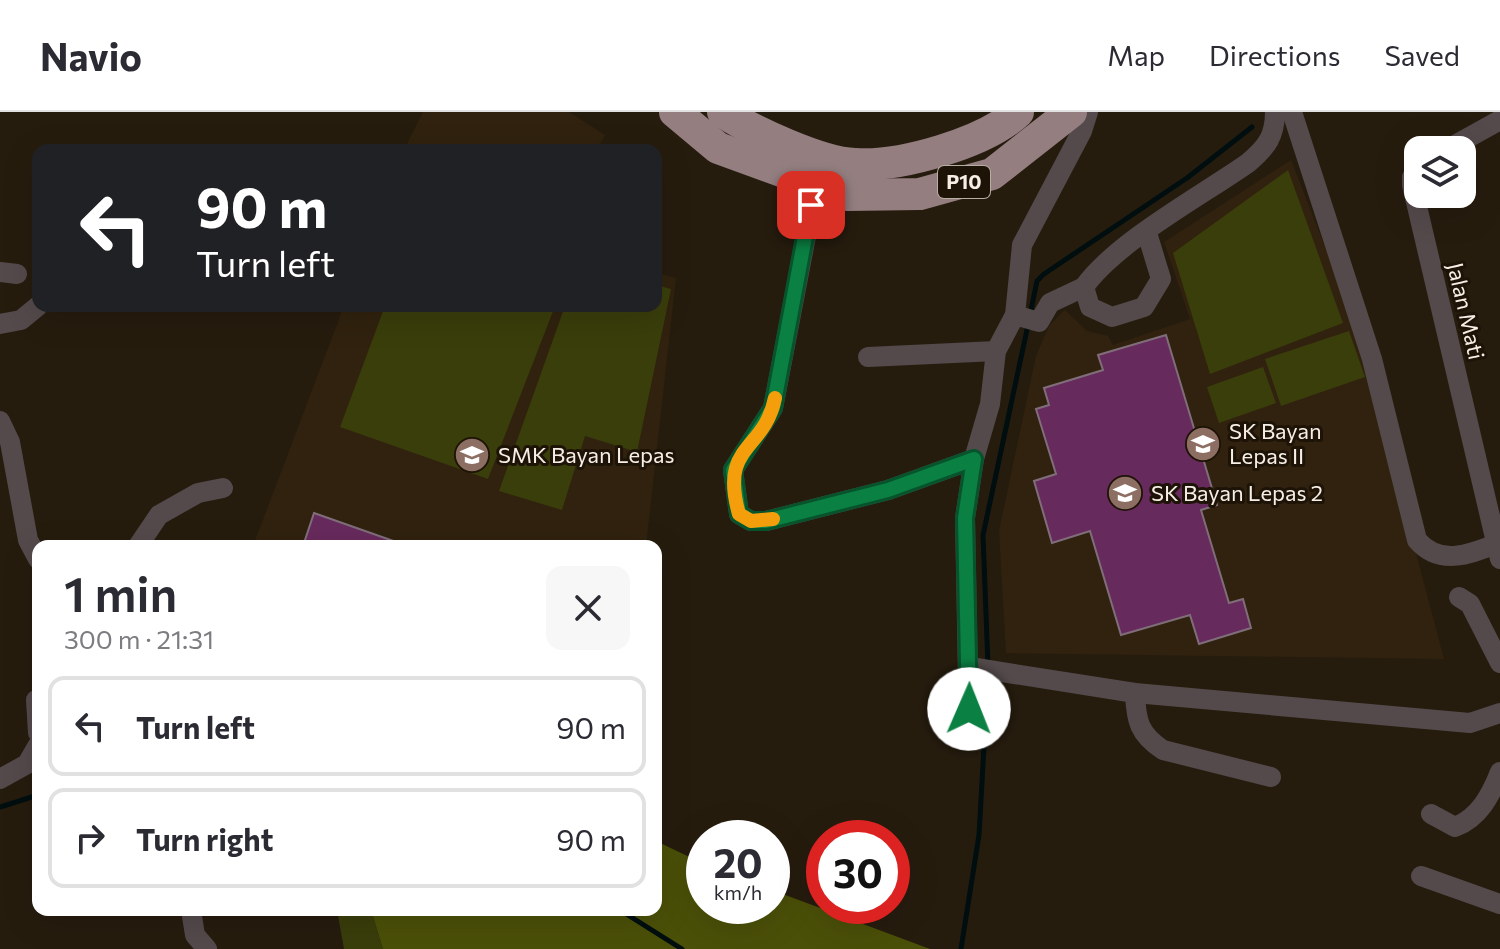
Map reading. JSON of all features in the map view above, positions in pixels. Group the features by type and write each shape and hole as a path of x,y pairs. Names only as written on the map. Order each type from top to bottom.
{"highway":[{"name":"P10","path":"675,112 718,148 847,195 920,194 992,174 1071,112"},
{"name":"P10","path":"723,112 784,144 855,165 950,151 1018,112"}],"street":[{"path":"969,731 981,667 965,518 974,459 990,404 996,351 1023,318 1022,245 1082,131 1088,112"},
{"path":"1023,318 1039,322 1050,303 1084,287 1105,263 1259,153 1275,131 1275,112"},
{"path":"1292,112 1372,359 1417,540 1426,551 1446,557 1498,552"},
{"path":"1471,136 1500,120"},
{"path":"816,184 773,408 733,470 739,514 751,521 766,521 888,490 974,459"},
{"name":"Jalan Mati","path":"1417,208 1498,552"},
{"path":"1084,287 1090,307 1101,314 1125,316 1144,307 1161,279 1147,233"},
{"path":"0,324 21,320 32,311"},
{"path":"868,357 996,351"},
{"path":"0,421 10,442 32,548"},
{"path":"142,540 159,515 198,493 223,488"},
{"path":"1459,597 1470,604 1500,663"},
{"path":"981,667 1135,693 1470,723 1500,713"},
{"path":"1135,693 1136,722 1140,731 1163,750 1271,777"},
{"path":"0,779 27,764 32,755"},
{"path":"1431,814 1455,827 1469,822 1492,793 1500,772"},
{"path":"1421,876 1500,904"},
{"path":"192,916 195,935 207,949"}],"shaded area":[{"path":"423,112 569,112 605,135 600,144 407,144"},
{"name":"SK Bayan Lepas II","path":"1291,160 1356,326 1444,659 1006,653 999,531 1036,356 1049,326 1065,310 1087,331 1108,336 1113,345 1190,319 1164,242"},
{"name":"SMK Bayan Lepas","path":"662,274 676,278 647,540 255,540 342,312 662,312"}],"green space":[{"path":"1288,170 1343,323 1210,374 1173,253"},
{"path":"662,287 671,289 637,452 585,436 562,510 499,491 563,312 662,312"},
{"path":"383,312 553,312 488,479 340,427"},
{"path":"1349,331 1365,377 1281,406 1265,359"},
{"path":"1263,367 1276,403 1219,423 1207,387"},
{"path":"662,844 686,855 686,924 790,924 790,897 806,903 806,924 863,924 930,949 383,949 373,916 662,916"},
{"path":"338,916 373,916 383,949 344,949"}],"building":[{"name":"SK Bayan Lepas 2","path":"1166,335 1217,505 1201,510 1229,603 1243,599 1251,628 1199,644 1190,615 1121,635 1090,531 1052,543 1034,481 1056,474 1036,409 1049,405 1044,388 1103,370 1098,355"},
{"path":"314,513 391,540 305,540"}],"waterway":[{"path":"1030,315 1037,281 1044,274 1187,178 1252,127"},
{"path":"988,666 983,535 1028,325"},
{"path":"961,949 979,835 988,676"},
{"path":"0,807 32,797"},
{"path":"630,916 682,949"}],"slow traffic":[{"path":"773,519 751,521 739,514 734,497 733,470 743,450 768,420 775,398"}],"place":[{"name":"SK Bayan Lepas II","path":"1203,444"},
{"name":"SMK Bayan Lepas","path":"472,455"},
{"name":"SK Bayan Lepas 2","path":"1125,493"}],"route":[{"path":"811,205 773,408 768,420 743,450 733,470 734,497 739,514 751,521 766,521 888,490 974,459 965,518 969,709"}]}
